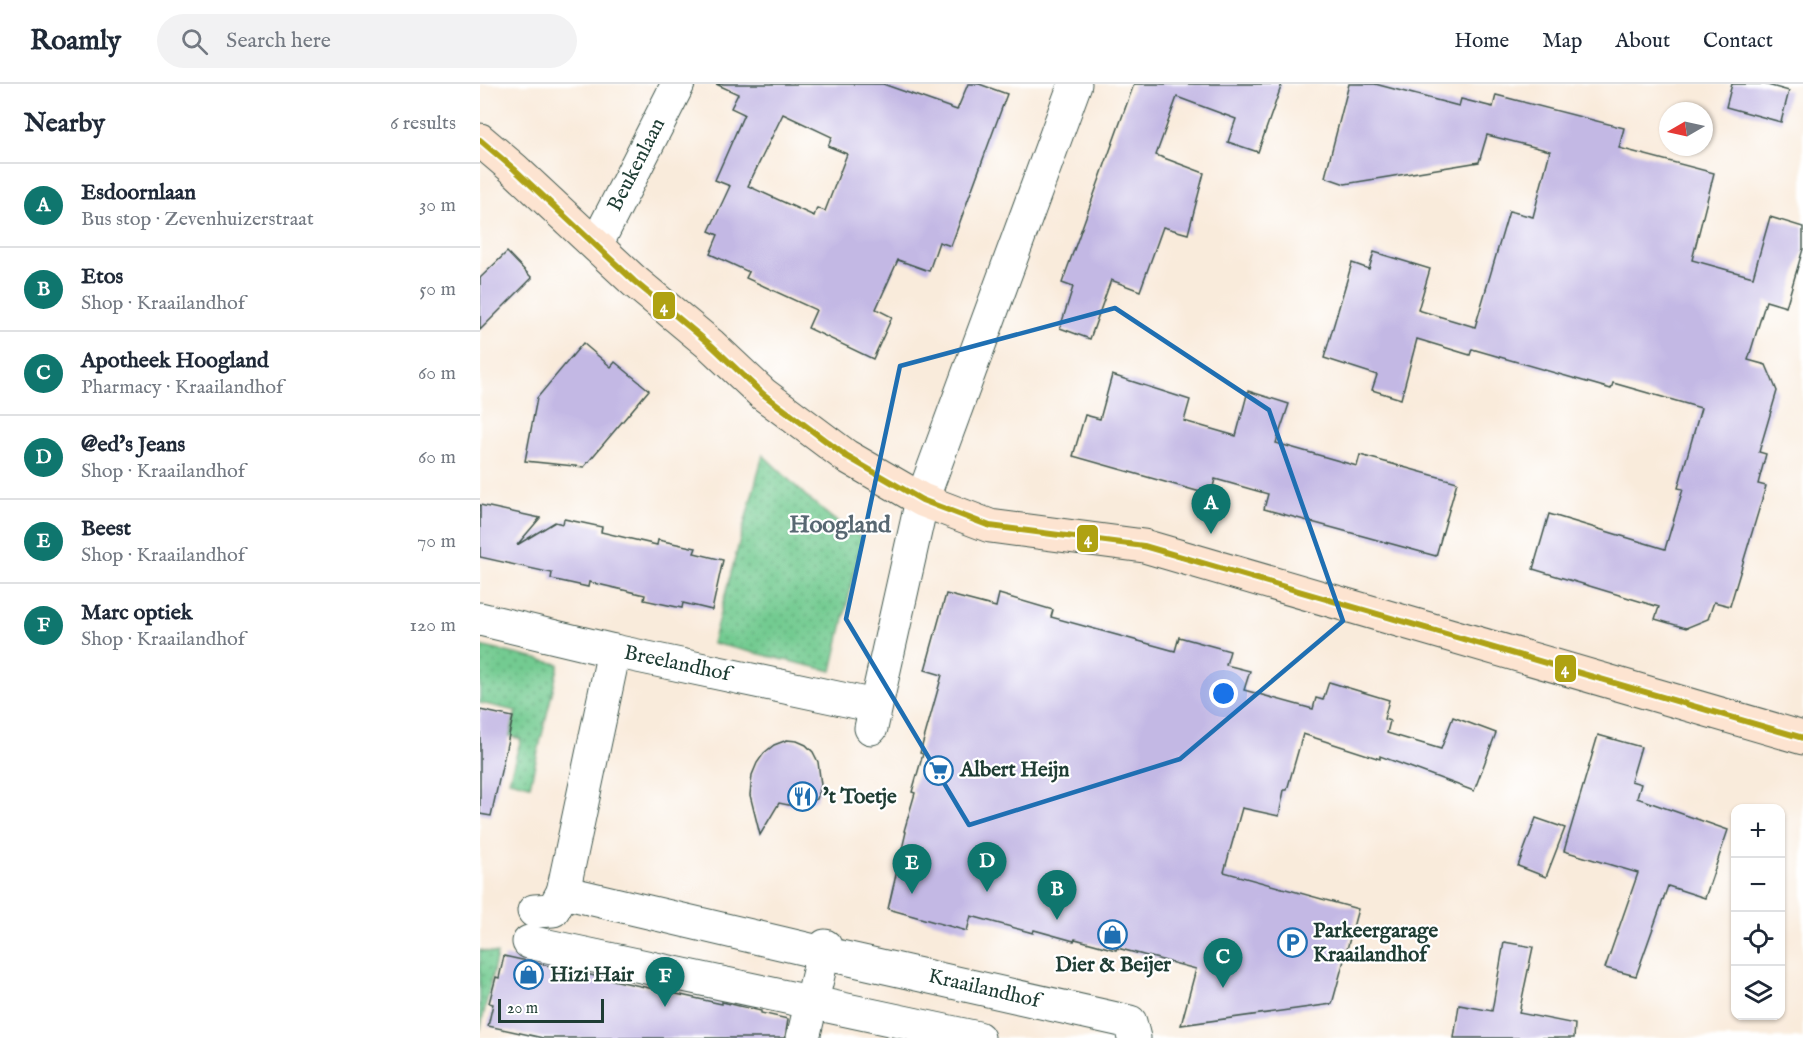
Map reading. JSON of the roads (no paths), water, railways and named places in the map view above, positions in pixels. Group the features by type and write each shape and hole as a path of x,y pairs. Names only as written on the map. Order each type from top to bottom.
{"street":[{"name":"Beukenlaan","path":"596,245 678,84"},
{"path":"922,500 1075,84"},
{"path":"480,140 634,281 711,345 763,394 846,456 922,500 990,526 1144,546 1803,738"},
{"name":"Breelandhof","path":"480,619 873,717 922,500"},
{"path":"534,911 553,910 563,892 614,651"},
{"name":"Kraailandhof","path":"563,892 824,949 1130,1022 1134,1038"},
{"path":"529,942 978,1038"},
{"path":"803,1038 824,949"}],"place":[{"name":"Esdoornlaan","path":"1211,534"},
{"name":"Albert Heijn","path":"939,770"},
{"name":"'t Toetje","path":"802,797"},
{"name":"@ed's Jeans","path":"987,892"},
{"name":"Beest","path":"912,894"},
{"name":"Etos","path":"1057,920"},
{"name":"Dier & Beijer","path":"1113,934"},
{"name":"Parkeergarage Kraailandhof","path":"1292,943"},
{"name":"Hizi Hair","path":"529,975"},
{"name":"Apotheek Hoogland","path":"1223,988"},
{"name":"Marc optiek","path":"665,1007"}],"district":[{"name":"Hoogland","path":"840,525"}]}
